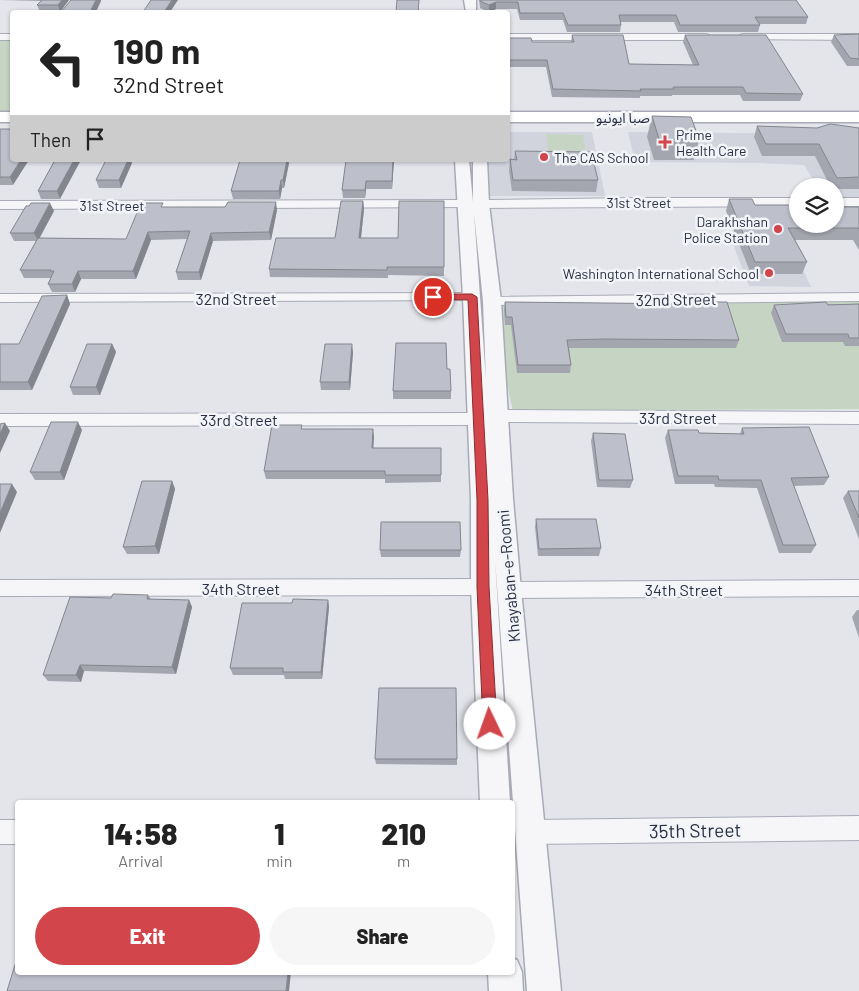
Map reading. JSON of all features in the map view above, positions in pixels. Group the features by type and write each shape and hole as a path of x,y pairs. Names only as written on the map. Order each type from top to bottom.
{"main road":[{"name":"صبا ایونیو","path":"510,117 859,117"},
{"name":"صبا ایونیو","path":"510,127 859,127"}],"street":[{"path":"510,37 712,37"},
{"path":"732,37 859,37"},
{"name":"Khayaban-e-Roomi","path":"462,162 473,204 482,299 492,499 509,590 544,991"},
{"name":"Khayaban-e-Roomi","path":"473,204 480,162"},
{"name":"31st Street","path":"0,205 789,202"},
{"path":"844,202 859,202"},
{"name":"32nd Street","path":"0,298 482,299 859,297"},
{"name":"33rd Street","path":"0,420 488,417 859,418"},
{"name":"Khayaban-e-Roomi","path":"492,499 483,587 495,800"},
{"name":"34th Street","path":"0,588 483,587"},
{"name":"34th Street","path":"509,590 859,588"},
{"name":"35th Street","path":"531,832 859,828"},
{"path":"0,832 15,832"},
{"path":"505,975 506,991"}],"shaded area":[{"path":"510,132 592,132 605,196 489,196 487,162 510,162"},
{"path":"628,132 859,134 859,198 844,197 844,178 812,178 804,165 635,162"},
{"path":"791,243 811,287 749,286 733,244"}],"green space":[{"path":"0,39 10,39 10,112 0,112"},
{"path":"546,134 583,135 587,160 549,159"},
{"path":"859,301 859,409 513,411 505,375 500,305"}],"building":[{"path":"42,0 62,0 58,5 37,5"},
{"path":"71,0 96,0 91,10 63,10"},
{"path":"151,0 172,0 165,10 144,10"},
{"path":"397,0 419,0 418,10 396,10"},
{"path":"480,0 796,0 808,17 755,17 760,25 680,25 676,15 619,15 621,25 568,25 563,13 520,13 518,2 496,2 489,5"},
{"path":"859,34 859,59 850,58 834,35"},
{"path":"572,35 623,35 629,64 699,65 685,35 766,35 803,94 746,93 743,87 673,87 674,89 640,89 641,91 553,89 547,60 510,60 510,38 531,38 532,42 574,42"},
{"path":"652,116 691,117 699,139 659,139"},
{"path":"830,124 859,128 859,177 837,178 819,144 766,144 757,126 817,128"},
{"path":"0,129 10,129 10,162 20,162 10,177 0,177"},
{"path":"515,151 591,152 598,180 513,180 510,159 517,160"},
{"path":"54,162 73,162 57,191 38,191"},
{"path":"105,162 127,162 119,180 96,180"},
{"path":"239,162 287,162 279,191 231,191"},
{"path":"346,162 393,162 392,181 366,181 365,190 342,190"},
{"path":"729,199 752,199 755,205 789,205 789,233 791,233 807,262 755,262"},
{"path":"341,201 363,201 359,238 398,238 399,201 444,201 444,267 387,267 387,270 269,269 276,238 335,238"},
{"path":"228,202 276,202 269,232 211,233 199,272 176,272 190,231 148,232 133,271 78,271 72,284 48,284 54,271 20,270 38,238 126,239 141,203 163,203 161,207 225,207"},
{"path":"31,203 50,203 34,233 10,233 26,206 29,206"},
{"path":"844,207 859,207 858,228 844,228"},
{"path":"67,295 28,382 0,382 0,344 19,344 42,296"},
{"path":"505,302 703,304 702,302 727,302 739,340 567,340 571,365 518,365 512,317 506,317"},
{"path":"826,302 828,305 859,304 859,338 849,338 848,334 786,334 774,305"},
{"path":"396,343 446,343 447,369 450,369 451,391 393,391"},
{"path":"87,344 112,344 96,387 70,387"},
{"path":"325,344 352,344 349,382 320,382"},
{"path":"51,422 78,422 60,472 30,472"},
{"path":"5,423 0,434 0,424"},
{"path":"272,425 302,425 301,429 373,429 372,448 441,448 441,475 385,475 385,471 264,471"},
{"path":"809,427 829,477 791,478 816,545 783,545 761,480 719,480 718,476 678,476 668,430 698,430 699,433 744,434 742,428"},
{"path":"593,433 625,434 633,480 599,480"},
{"path":"142,481 172,481 155,546 123,547"},
{"path":"0,484 12,484 0,513"},
{"path":"848,491 859,491 859,518"},
{"path":"536,519 596,519 601,548 539,549"},
{"path":"381,522 460,522 461,550 380,550"},
{"path":"113,594 148,595 147,599 189,600 172,667 80,665 76,675 43,675 70,597 111,598"},
{"path":"293,599 328,600 321,672 283,672 283,668 230,668 242,603 292,603"},
{"path":"379,688 456,688 457,759 375,759"},
{"path":"15,965 15,975 288,975 286,991 7,991"}],"place":[{"name":"Prime Health Care","path":"665,142"},
{"name":"The CAS School","path":"544,157"},
{"name":"Darakhshan Police Station","path":"778,229"},
{"name":"Washington International School","path":"769,273"}],"route":[{"path":"433,297 472,297 490,724"}]}
